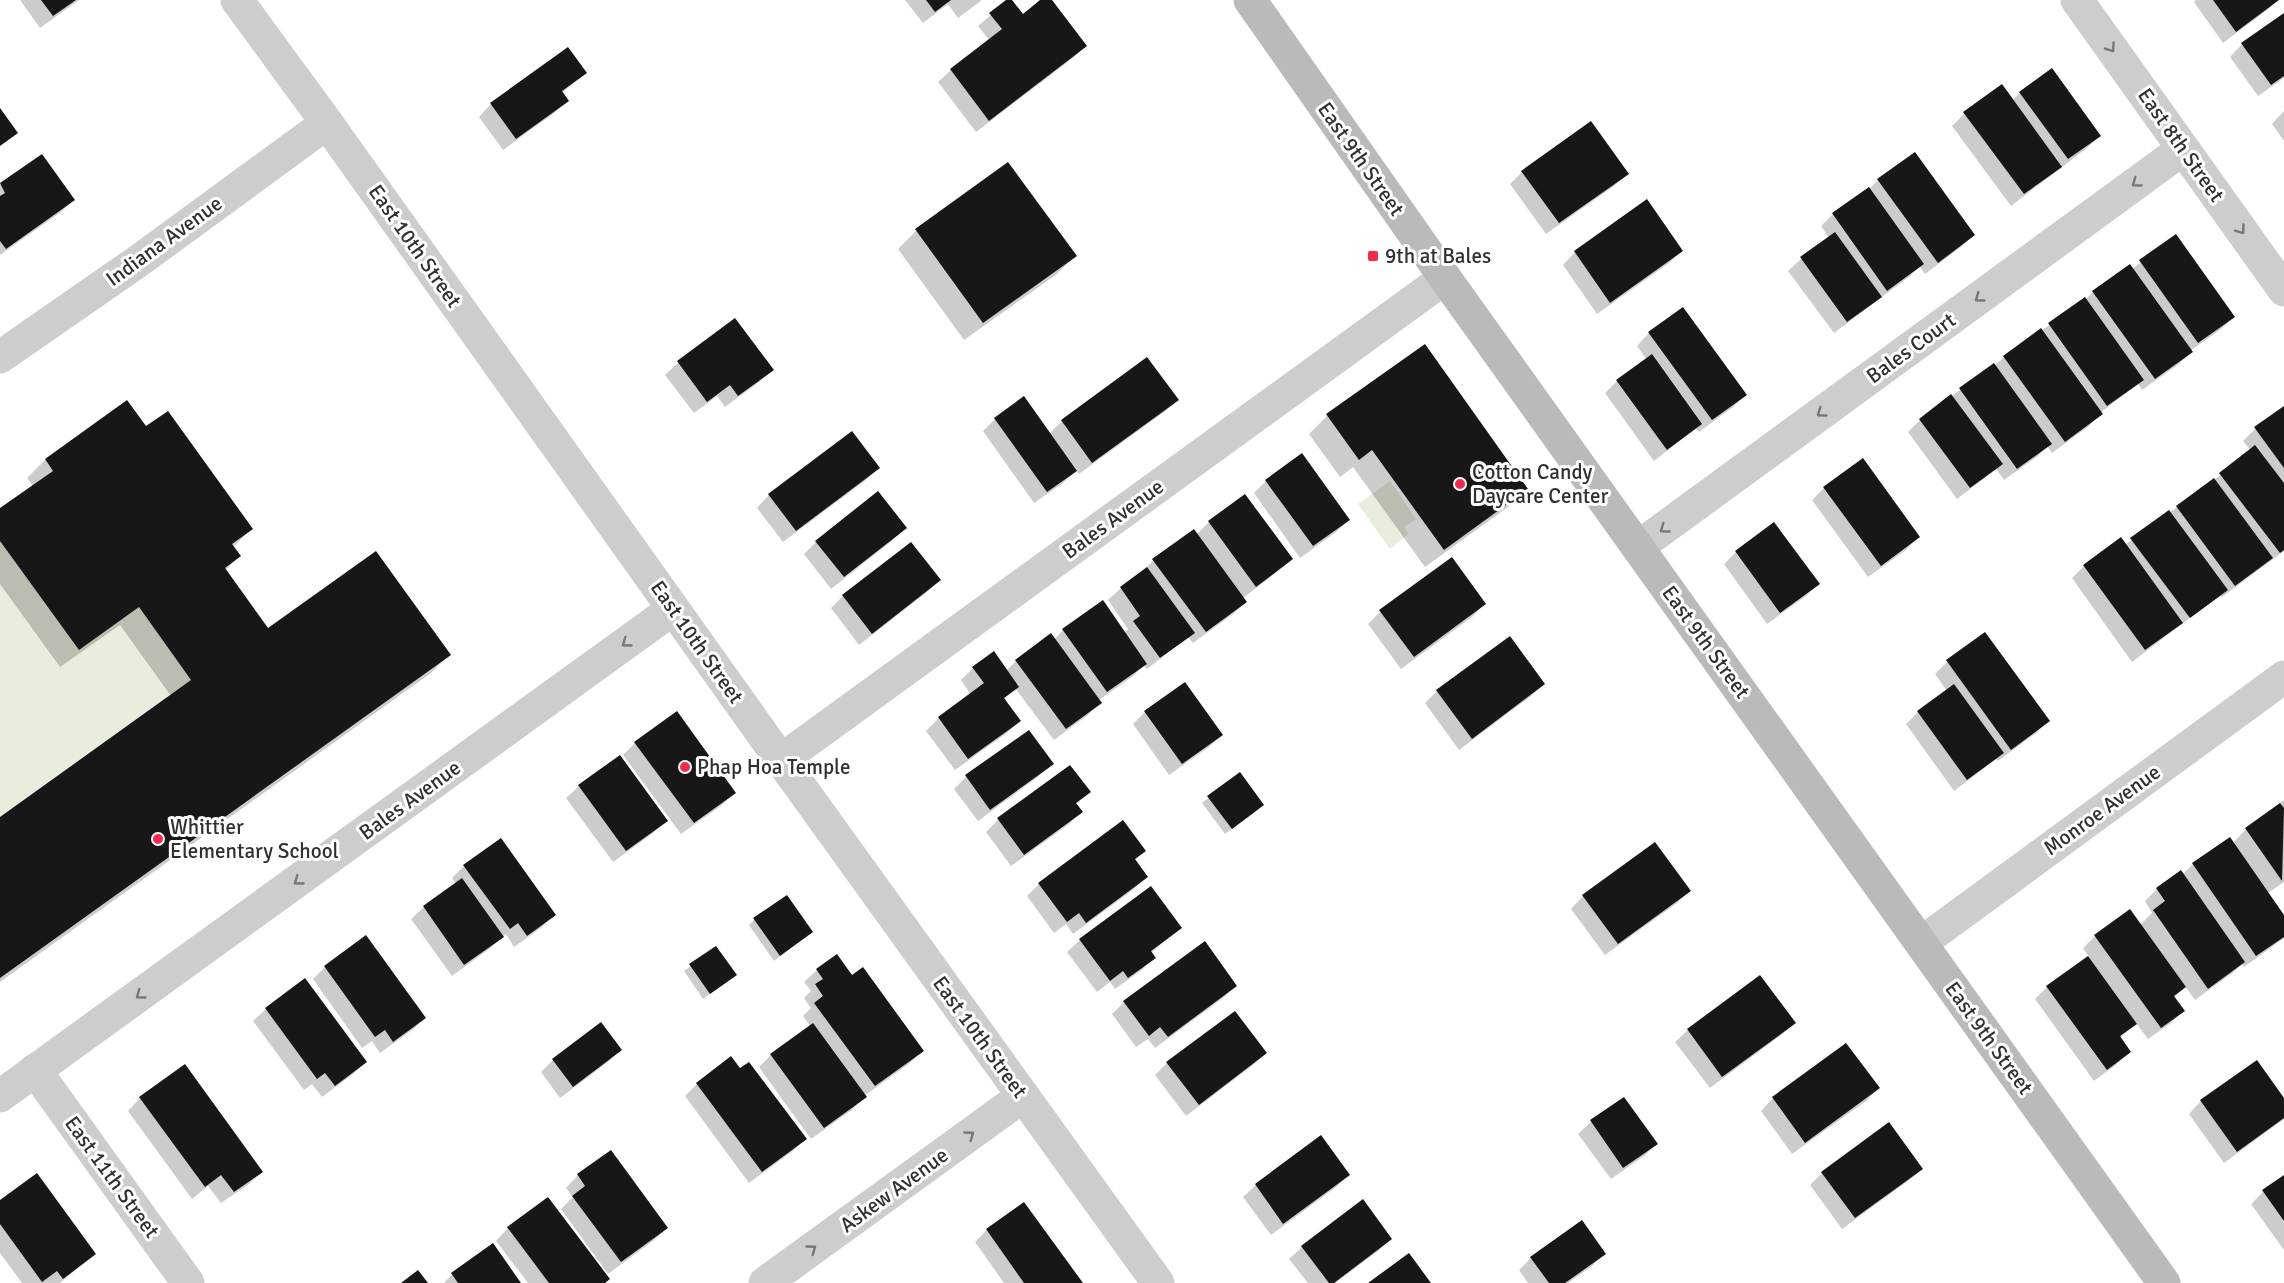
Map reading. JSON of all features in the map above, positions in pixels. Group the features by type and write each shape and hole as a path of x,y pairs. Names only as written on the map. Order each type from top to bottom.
{"main road":[{"name":"East 9th Street","path":"1250,0 1445,278 2164,1283"}],"street":[{"name":"East 10th Street","path":"237,0 780,760 1158,1283"},
{"name":"East 8th Street","path":"2078,0 2284,290"},
{"name":"Indiana Avenue","path":"0,357 137,262 327,123"},
{"name":"Bales Court","path":"1638,547 2183,149"},
{"name":"Bales Avenue","path":"780,760 1445,278"},
{"name":"Bales Avenue","path":"0,1096 673,609"},
{"name":"Monroe Avenue","path":"1921,943 2284,677"},
{"name":"East 11th Street","path":"35,1070 188,1283"},
{"name":"Askew Avenue","path":"765,1283 1023,1096"}],"green space":[{"path":"1390,481 1416,519 1404,527 1408,534 1390,549 1358,504"},
{"path":"0,541 79,650 139,607 191,680 0,817"}],"building":[{"path":"41,0 76,0 53,16"},
{"path":"926,0 951,0 935,12"},
{"path":"1006,0 1012,0 1023,14 1040,0 1052,0 1087,46 989,121 950,69 1002,29 989,13"},
{"path":"2213,0 2279,0 2236,32"},
{"path":"2284,13 2284,76 2271,85 2241,43"},
{"path":"568,47 587,73 562,91 569,101 516,139 490,103"},
{"path":"2052,68 2101,136 2068,159 2019,92"},
{"path":"2002,84 2062,167 2024,194 1963,112"},
{"path":"0,108 18,133 0,146"},
{"path":"1591,121 1629,174 1559,223 1521,171"},
{"path":"1915,152 1975,235 1938,263 1877,179"},
{"path":"42,154 75,200 6,249 0,241 0,196 5,193 0,183"},
{"path":"1008,162 1077,256 983,323 915,229"},
{"path":"1869,187 1924,264 1887,291 1832,213"},
{"path":"1647,199 1683,251 1610,303 1574,251"},
{"path":"1835,232 1882,297 1847,322 1800,257"},
{"path":"2176,234 2235,317 2198,343 2139,260"},
{"path":"2130,264 2193,352 2155,379 2092,291"},
{"path":"2085,297 2144,380 2107,406 2048,323"},
{"path":"1683,307 1747,395 1712,420 1648,332"},
{"path":"735,318 774,370 738,396 730,385 707,402 677,361"},
{"path":"2041,328 2103,414 2065,442 2003,356"},
{"path":"1425,344 1528,489 1444,550 1372,450 1359,460 1326,414"},
{"path":"1652,354 1702,424 1667,450 1616,380"},
{"path":"1147,357 1179,400 1092,463 1061,420"},
{"path":"1994,363 2052,444 2017,469 1959,388"},
{"path":"1951,394 2003,464 1970,488 1919,419"},
{"path":"1024,396 1077,471 1047,492 994,418"},
{"path":"127,400 146,426 168,411 253,529 232,544 241,556 225,568 268,628 376,551 451,655 0,978 0,817 191,680 139,607 79,650 0,541 0,508 53,471 45,459"},
{"path":"2284,406 2284,468 2254,427"},
{"path":"852,431 880,468 796,531 768,494"},
{"path":"2255,445 2284,483 2284,550 2280,553 2219,473"},
{"path":"1302,453 1350,520 1313,546 1265,480"},
{"path":"1863,458 1920,537 1881,566 1823,487"},
{"path":"2214,478 2273,558 2235,586 2176,506"},
{"path":"878,491 907,528 844,577 815,541"},
{"path":"1245,494 1293,559 1256,587 1208,521"},
{"path":"2169,510 2228,590 2190,618 2130,538"},
{"path":"1774,522 1820,584 1780,613 1735,551"},
{"path":"1194,529 1247,602 1206,632 1152,559"},
{"path":"2121,537 2183,623 2145,650 2083,565"},
{"path":"911,542 941,580 872,634 842,595"},
{"path":"1452,557 1486,604 1414,657 1379,610"},
{"path":"1147,567 1195,633 1160,658 1133,621 1140,616 1120,587"},
{"path":"1103,600 1147,664 1107,692 1062,629"},
{"path":"1985,632 2050,721 2011,750 1946,660"},
{"path":"1051,633 1102,703 1066,729 1015,660"},
{"path":"1510,636 1545,684 1472,739 1436,690"},
{"path":"994,651 1019,687 1004,698 1021,721 968,759 938,717 984,683 972,667"},
{"path":"1185,682 1223,735 1182,764 1144,711"},
{"path":"1954,684 2004,753 1967,780 1917,711"},
{"name":"Phap Hoa Temple","path":"677,711 736,793 694,823 634,742"},
{"path":"1029,730 1054,764 990,810 965,775"},
{"path":"620,755 668,821 626,851 578,785"},
{"path":"1070,765 1091,792 1076,803 1083,812 1024,855 997,818"},
{"path":"1240,772 1264,805 1232,829 1207,796"},
{"path":"2280,803 2284,808 2282,881 2245,828"},
{"path":"1123,820 1146,851 1135,859 1148,877 1086,923 1079,913 1067,922 1038,883"},
{"path":"2230,837 2284,915 2284,937 2256,956 2192,863"},
{"path":"501,838 556,915 527,936 518,923 510,929 463,865"},
{"path":"1655,842 1691,891 1618,944 1582,895"},
{"path":"2181,870 2245,962 2208,989 2153,910 2165,901 2156,888"},
{"path":"462,878 504,937 464,965 423,906"},
{"path":"1151,886 1182,928 1151,951 1156,958 1128,978 1123,971 1110,981 1079,939"},
{"path":"787,895 813,932 780,956 753,918"},
{"path":"2130,909 2186,987 2174,996 2185,1011 2161,1028 2094,935"},
{"path":"366,935 426,1018 393,1042 385,1030 375,1037 324,966"},
{"path":"1205,941 1237,986 1168,1037 1160,1027 1149,1036 1123,1001"},
{"path":"716,946 737,975 710,994 689,964"},
{"path":"837,954 852,975 863,967 924,1051 875,1086 814,1003 823,996 815,984 823,979 816,969"},
{"path":"2088,956 2137,1024 2120,1036 2131,1052 2107,1070 2046,986"},
{"path":"1760,975 1796,1023 1722,1077 1687,1029"},
{"path":"305,978 367,1062 335,1086 325,1073 317,1079 265,1008"},
{"path":"1235,1011 1267,1053 1199,1105 1166,1062"},
{"path":"601,1022 622,1050 573,1087 552,1059"},
{"path":"813,1023 867,1097 824,1128 770,1054"},
{"path":"1846,1043 1880,1088 1805,1143 1772,1097"},
{"path":"731,1056 740,1068 749,1062 807,1139 762,1172 696,1083"},
{"path":"2257,1060 2284,1098 2284,1118 2237,1152 2200,1100"},
{"path":"185,1064 263,1172 234,1192 221,1175 205,1187 139,1097"},
{"path":"1624,1097 1658,1144 1623,1168 1590,1120"},
{"path":"1889,1122 1923,1169 1855,1218 1821,1172"},
{"path":"1321,1135 1350,1175 1283,1224 1255,1184"},
{"path":"611,1150 668,1228 621,1262 572,1196 585,1186 577,1174"},
{"path":"37,1173 96,1254 63,1279 57,1271 42,1282 0,1224 0,1200"},
{"path":"2284,1175 2284,1221 2262,1190"},
{"path":"548,1197 610,1279 605,1283 549,1283 507,1227"},
{"path":"1363,1199 1392,1239 1334,1283 1329,1283 1301,1246"},
{"path":"1024,1202 1083,1283 1024,1283 986,1229"},
{"path":"1582,1220 1606,1254 1565,1283 1549,1283 1530,1257"},
{"path":"493,1243 521,1283 458,1283 451,1273"},
{"path":"1409,1253 1431,1283 1368,1283"},
{"path":"418,1270 428,1283 401,1283"}],"place":[{"name":"9th at Bales","path":"1373,256"},
{"name":"Cotton Candy Daycare Center","path":"1460,484"},
{"name":"Phap Hoa Temple","path":"685,767"},
{"name":"Whittier Elementary School","path":"158,839"}]}
